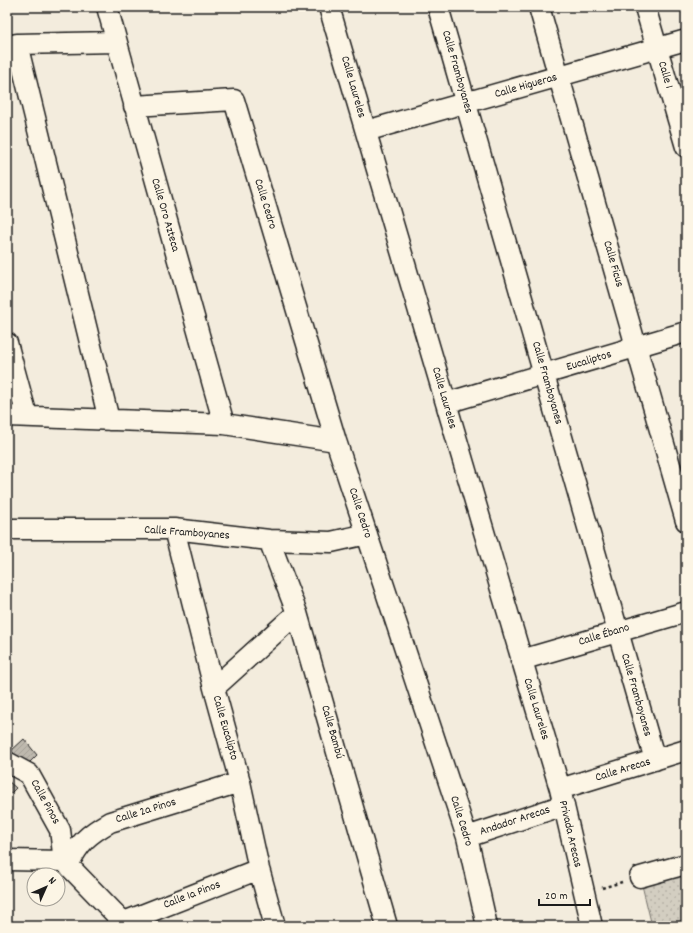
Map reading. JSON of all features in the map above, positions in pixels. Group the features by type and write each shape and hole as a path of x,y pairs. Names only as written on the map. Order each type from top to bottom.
{"street":[{"name":"Calle Oro Azteca","path":"107,7 224,424"},
{"name":"Calle Laureles","path":"329,7 562,797"},
{"name":"Calle Framboyanes","path":"438,7 655,760"},
{"name":"Calle Ficus","path":"539,7 686,521"},
{"name":"Calle 1","path":"645,7 686,147"},
{"name":"Calle Higueras","path":"366,131 686,40"},
{"path":"109,420 12,45 116,42"},
{"name":"Calle Cedro","path":"134,106 234,100 336,441 467,837 487,926"},
{"name":"Eucaliptos","path":"446,403 686,332"},
{"path":"7,343 27,416"},
{"path":"7,416 224,424 336,441"},
{"name":"Calle Framboyanes","path":"7,529 174,530 269,540 330,542 367,534"},
{"name":"Calle Eucalipto","path":"174,530 214,688 240,782 259,869 275,926"},
{"name":"Calle Bambú","path":"269,540 297,613 387,926"},
{"name":"Calle Ébano","path":"521,660 686,612"},
{"path":"214,688 297,613"},
{"name":"Calle Arecas","path":"562,797 655,760 686,750"},
{"name":"Calle Pinos","path":"7,762 29,774 60,830 66,863"},
{"name":"Calle 2a Pinos","path":"66,863 92,832 110,822 240,782"},
{"name":"Andador Arecas","path":"467,837 562,797"},
{"name":"Privada Arecas","path":"562,797 592,926"},
{"path":"7,860 66,863 126,924"},
{"path":"640,877 686,864"},
{"name":"Calle 1a Pinos","path":"126,924 259,869"}],"path":[{"path":"584,893 640,877"}],"shaded area":[{"path":"686,864 686,926 652,926 640,877"}],"building":[{"path":"24,739 37,755 25,767 11,751"},
{"path":"7,781 16,788 10,794 7,791"}]}
